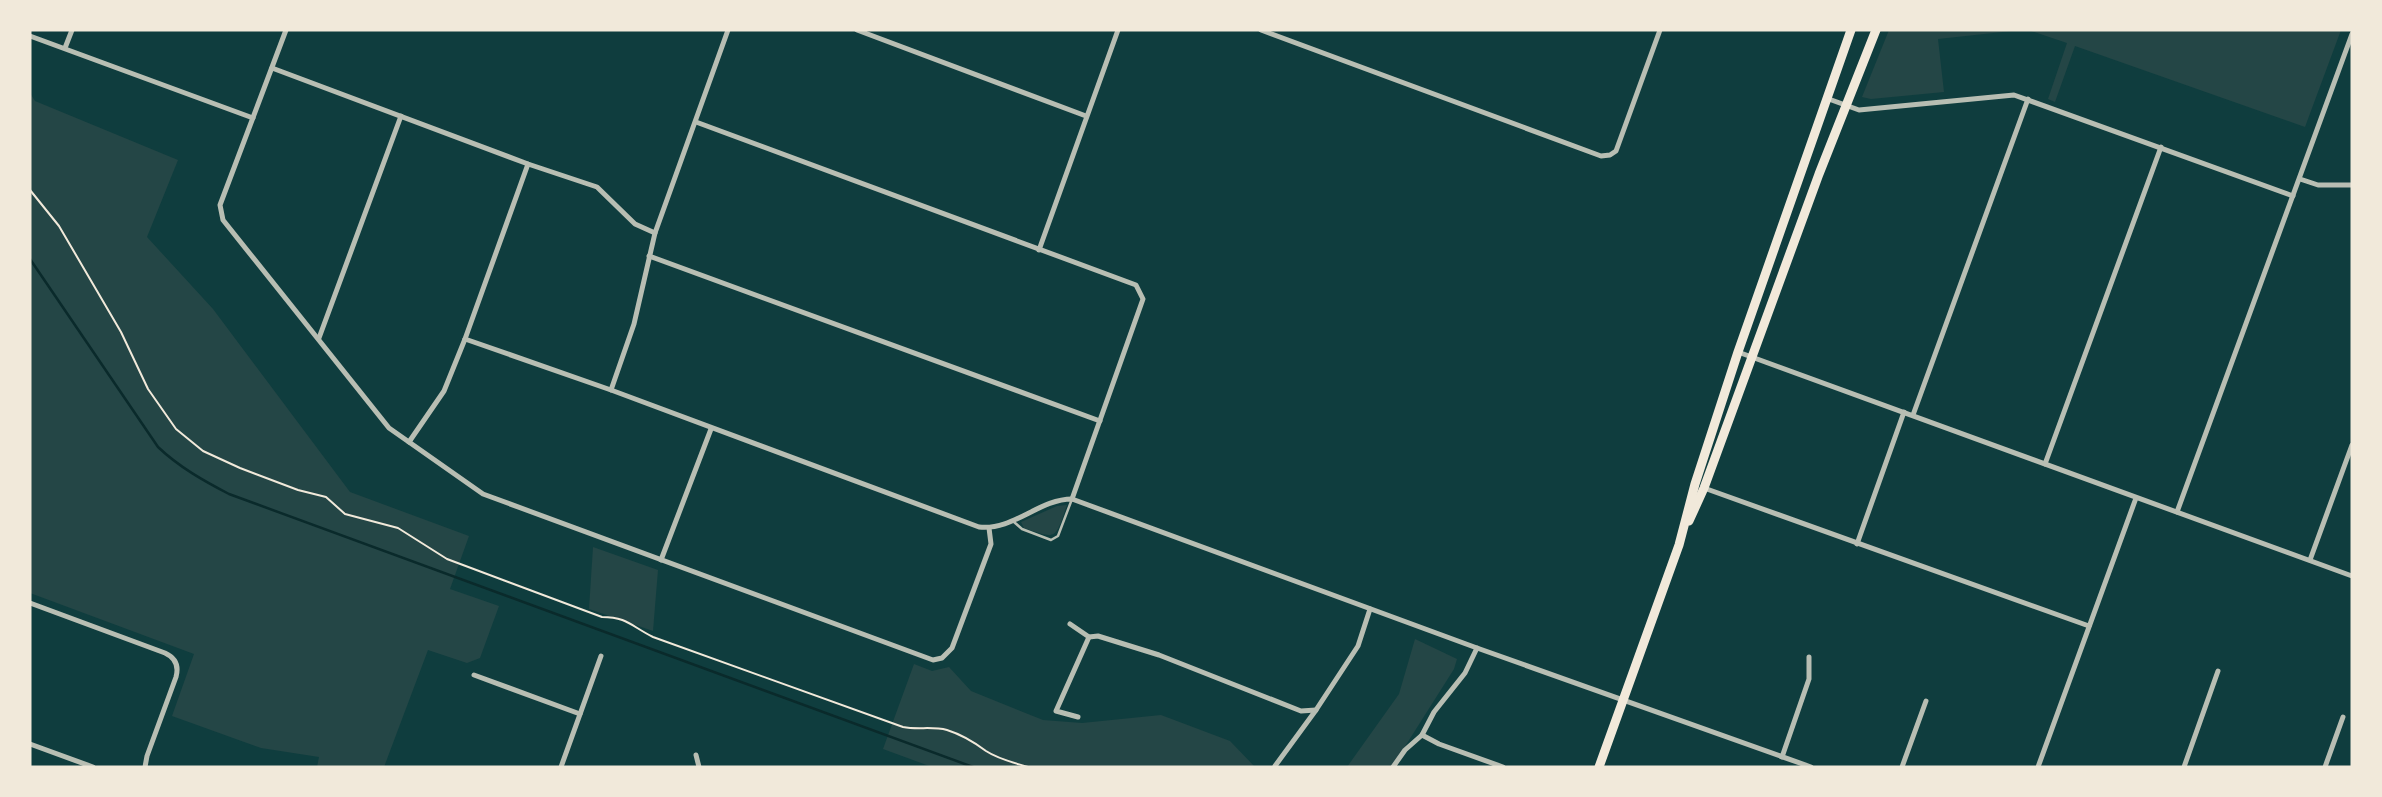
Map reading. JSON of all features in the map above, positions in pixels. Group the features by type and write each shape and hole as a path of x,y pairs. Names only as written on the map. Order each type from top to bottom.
{"main road":[{"path":"1700,486 1738,352 1851,30"},
{"path":"1599,767 1700,486 1876,30"}],"street":[{"path":"65,48 72,30"},
{"path":"286,30 220,205 223,220 389,428 483,494 933,660 942,658 952,648 990,544 989,528"},
{"path":"611,390 634,324 654,233 728,30"},
{"path":"857,30 1086,116"},
{"path":"1039,250 1118,30"},
{"path":"1261,30 1601,156 1616,151 1660,30"},
{"path":"2177,512 2352,34"},
{"path":"30,36 253,118"},
{"path":"2342,61 2352,61"},
{"path":"272,68 528,164 597,187 635,224 654,233"},
{"path":"1826,98 1859,110 2014,95 2294,196"},
{"path":"1913,415 2028,99"},
{"path":"319,338 401,116"},
{"path":"696,122 1136,285 1143,299 1072,499"},
{"path":"2045,464 2161,147"},
{"path":"409,442 444,391 528,164"},
{"path":"2300,179 2318,185 2352,184"},
{"path":"649,256 1100,421"},
{"path":"465,339 611,390 979,527 989,528 1056,501 1072,499 1476,648 1811,767"},
{"path":"1738,352 2352,576"},
{"path":"1857,544 1905,412"},
{"path":"661,560 711,429"},
{"path":"2310,560 2352,445"},
{"path":"1700,486 2089,626"},
{"path":"2039,767 2136,498"},
{"path":"30,603 165,653 174,659 176,677 142,767"},
{"path":"1275,766 1358,646 1370,609"},
{"path":"1070,624 1089,637 1098,636 1159,655 1301,711 1316,710"},
{"path":"1078,717 1056,711 1089,637"},
{"path":"1393,767 1405,750 1422,735 1434,712 1465,673 1476,648"},
{"path":"561,767 601,656"},
{"path":"1782,757 1809,679 1809,657"},
{"path":"2184,767 2218,671"},
{"path":"474,674 580,714"},
{"path":"1902,767 1926,701"},
{"path":"2325,767 2343,717"},
{"path":"1422,735 1439,744 1503,767"},
{"path":"30,744 93,767"},
{"path":"696,755 699,767"}],"lane":[{"path":"1013,520 1022,529 1051,540 1055,539 1072,499"}],"path":[{"path":"30,190 59,226 121,332 148,390 176,429 203,451 298,490 326,497 345,514 398,528 447,559 603,617 624,618 636,629 653,637 903,727 928,727 949,731 978,743 987,752 1028,767"}],"shaded area":[{"path":"1889,30 2021,30 1938,39 1944,92 1871,99 1862,97"},
{"path":"2028,30 2341,30 2305,127 2075,46 2055,102 2048,99 2067,43"},
{"path":"30,93 35,101 178,160 147,237 213,309 350,492 469,536 450,589 499,606 480,658 467,663 428,650 384,767 317,767 319,757 261,748 172,716 194,654 30,593"},
{"path":"1067,505 1054,534 1043,534 1024,528 1021,522 1057,506"},
{"path":"593,547 658,570 653,631 589,609"},
{"path":"1415,639 1457,659 1454,669 1392,767 1347,767 1399,694"},
{"path":"914,664 932,671 949,667 971,691 1043,720 1082,723 1161,715 1230,741 1255,767 932,767 883,749"}],"waterway":[{"path":"30,259 158,447 201,479 229,494 973,767"}]}
